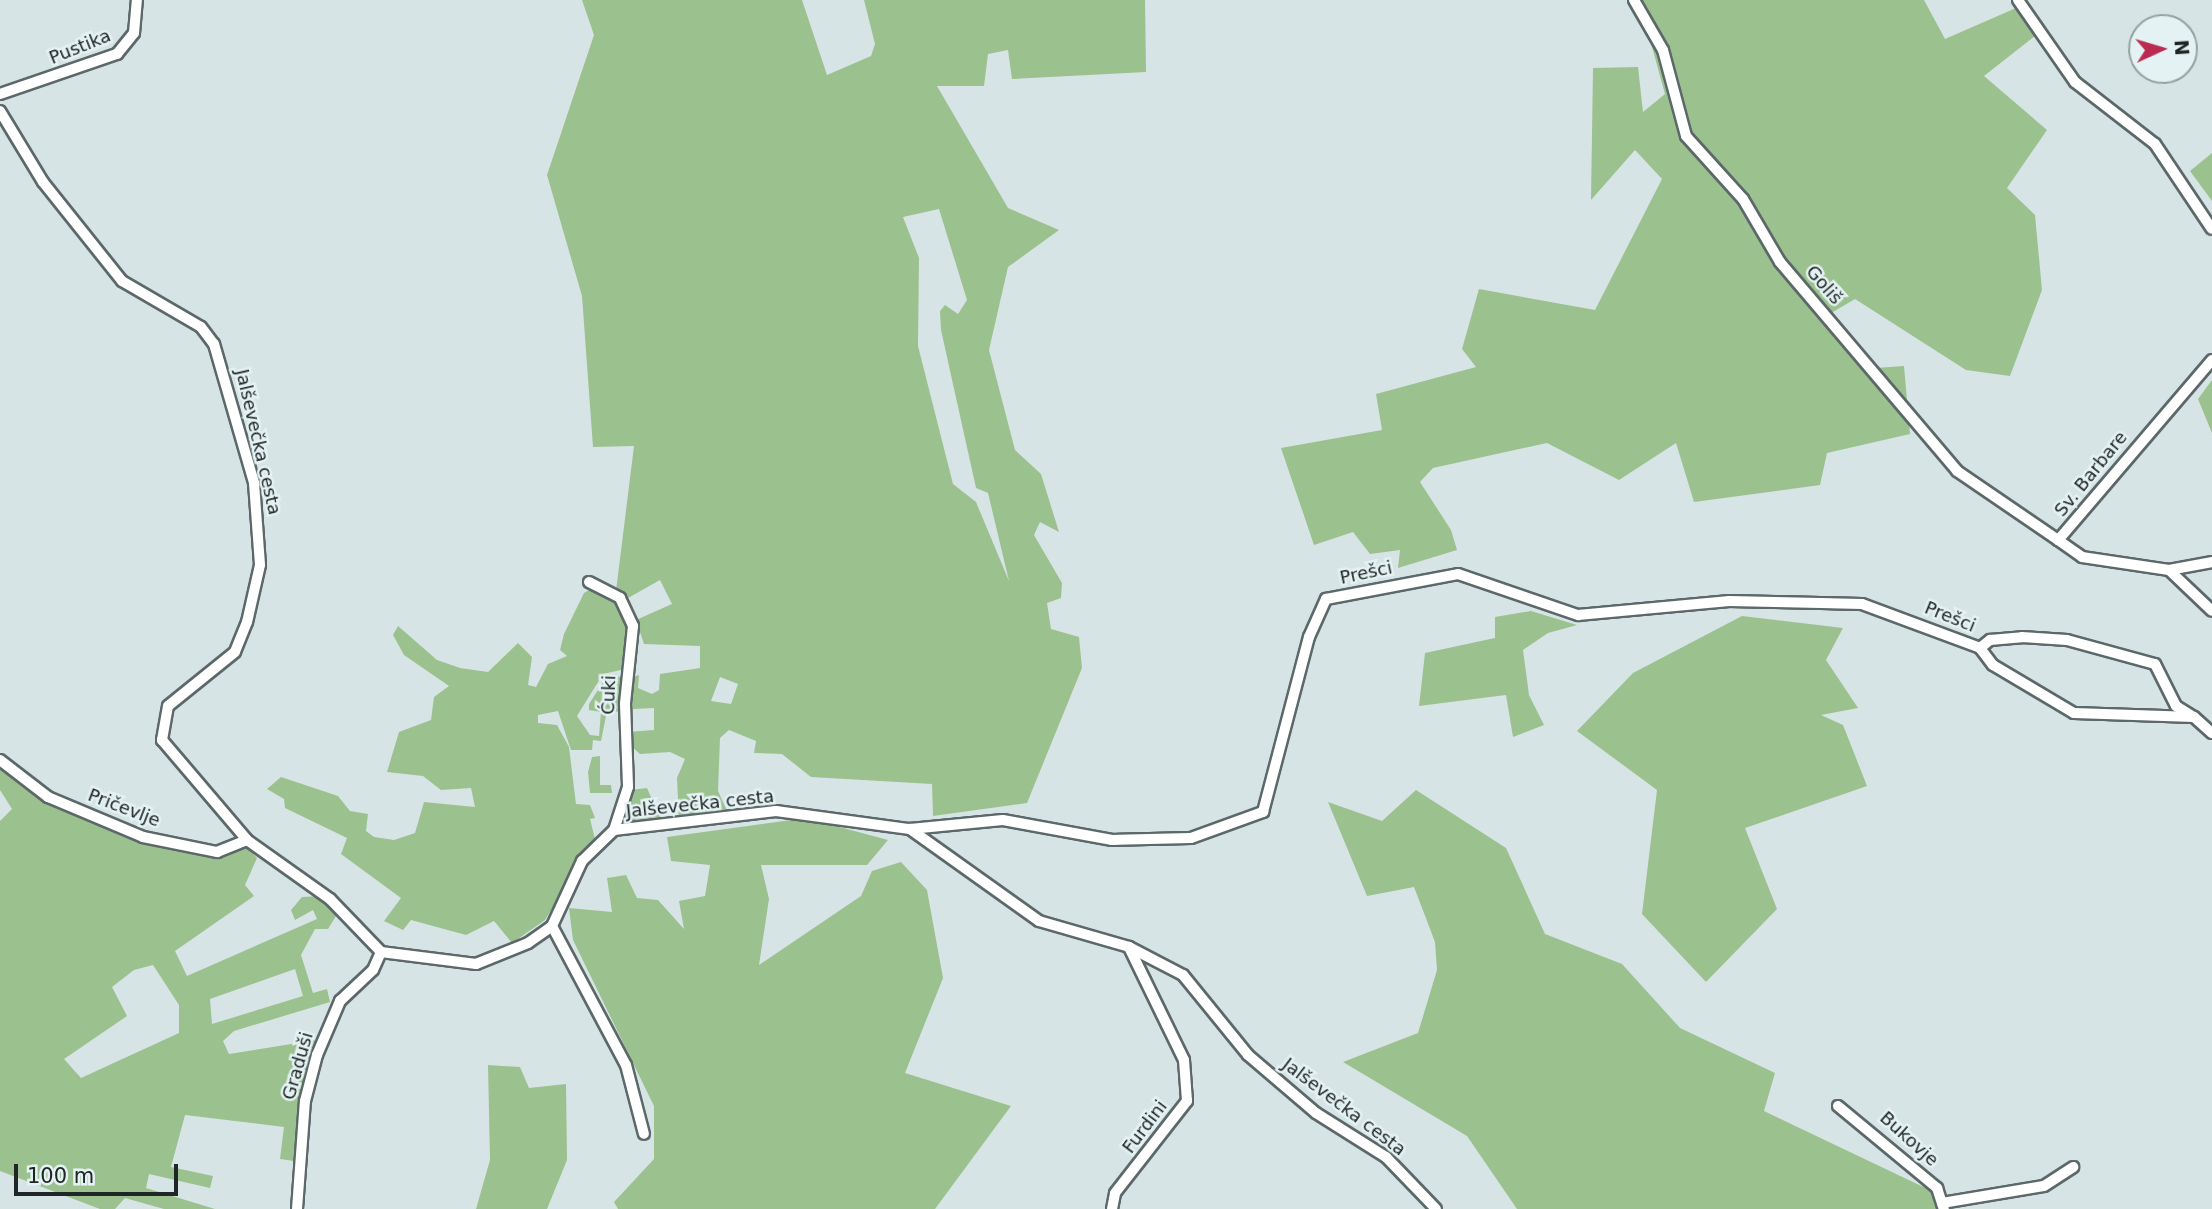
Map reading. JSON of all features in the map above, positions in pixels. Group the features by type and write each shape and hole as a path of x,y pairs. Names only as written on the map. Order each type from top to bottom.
{"street":[{"name":"Pustika","path":"0,94 117,54 134,33 137,0"},
{"name":"Goliš","path":"1634,0 1663,50 1686,136 1743,199 1780,262 1958,471 2058,540"},
{"path":"2018,0 2075,82 2155,144 2212,229"},
{"name":"Jalševečka cesta","path":"0,111 43,182 122,281 201,327 220,357 261,516 260,565 235,652 175,699 161,731 181,769 247,840 330,899 381,952"},
{"name":"Sv. Barbare","path":"2169,570 2082,556 2058,540 2212,360"},
{"path":"2169,570 2212,562"},
{"path":"2169,570 2212,611"},
{"name":"Prešci","path":"910,829 1003,820 1112,840 1191,838 1263,812 1309,637 1326,599 1370,588 1458,574 1578,615 1729,601 1862,604 1980,648 1993,665 2074,713 2194,717"},
{"name":"Ćuki","path":"589,582 620,598 633,626 625,704 628,787 614,830"},
{"name":"Prešci","path":"1980,648 1990,640 2022,636 2067,639 2155,664 2176,706 2212,733"},
{"name":"Pričevlje","path":"0,760 48,797 143,837 217,852 247,840"},
{"name":"Jalševečka cesta","path":"552,926 582,860 614,830 776,811 910,829 1039,921 1129,947 1183,975 1248,1055 1316,1113 1386,1157 1436,1209"},
{"path":"381,952 476,964 552,926 626,1065 644,1133"},
{"name":"Furdini","path":"1112,1209 1115,1193 1187,1101 1184,1060 1129,947"},
{"name":"Graduši","path":"297,1209 305,1101 317,1055 340,1002 373,970 381,952"},
{"name":"Bukovje","path":"1838,1106 1937,1188 1943,1206"},
{"path":"1943,1206 2044,1186 2073,1167"}],"green space":[{"path":"582,0 802,0 827,75 871,56 875,44 864,0 1145,0 1146,72 1012,79 1008,50 988,54 984,86 937,86 1008,208 1059,230 1008,267 989,350 1015,450 1041,474 1059,532 1040,522 1034,535 1062,583 1061,598 1047,603 1051,629 1079,637 1082,668 1027,803 933,816 932,784 811,777 782,754 754,753 756,741 729,730 720,738 718,791 728,813 679,821 677,778 685,759 670,752 640,754 630,745 628,732 654,730 654,708 633,709 628,723 633,677 639,675 638,688 652,694 659,690 660,674 700,668 700,646 644,644 636,620 672,604 660,580 628,598 616,591 634,446 593,447 582,296 547,175 594,35","holes":["939,209 967,300 958,314 945,305 940,311 941,330 976,488 988,493 1009,581 976,502 953,484 918,346 919,258 903,217","720,677 738,684 731,704 711,701"]},
{"path":"1639,0 1924,0 1945,39 2016,8 2035,36 1984,76 2047,130 2007,188 2035,215 2042,290 2010,376 1966,370 1855,299 1821,319 1862,369 1904,366 1910,434 1827,453 1820,485 1694,502 1676,443 1619,480 1547,443 1433,468 1420,482 1451,530 1457,550 1398,568 1400,550 1370,554 1353,532 1314,545 1281,448 1382,430 1376,394 1476,367 1462,349 1479,289 1595,310 1662,179 1635,150 1591,200 1593,68 1638,67 1643,112 1665,94"},
{"path":"2212,153 2212,201 2190,171"},
{"path":"2212,380 2212,433 2198,399"},
{"path":"594,587 617,599 630,626 625,669 603,674 577,716 590,735 599,736 601,712 589,710 589,704 605,679 616,674 623,680 623,712 607,711 601,741 593,740 592,750 571,750 558,711 538,715 538,723 557,725 569,747 576,804 590,805 595,818 590,819 595,839 545,920 512,943 494,921 466,935 411,920 403,930 384,921 401,898 341,854 347,838 285,808 284,799 267,789 281,777 338,796 350,811 368,814 366,831 374,837 394,840 415,833 424,802 475,807 471,788 441,790 423,776 387,772 399,732 431,720 434,697 449,686 404,655 393,635 398,626 437,660 460,668 488,672 518,643 532,657 528,685 536,687 548,664 567,656 560,650 564,634 584,593"},
{"path":"1531,611 1577,625 1548,633 1523,650 1529,695 1544,725 1513,737 1506,695 1419,706 1425,653 1495,638 1495,617"},
{"path":"1742,616 1843,628 1826,660 1858,708 1821,715 1843,725 1867,786 1745,828 1777,909 1706,982 1642,914 1657,790 1577,731 1633,673"},
{"path":"600,756 600,785 611,785 612,793 590,793 588,772 592,757"},
{"path":"0,766 42,798 208,853 233,853 245,845 257,858 245,885 254,896 175,951 187,976 317,919 313,910 295,920 291,910 302,897 322,896 339,911 328,929 315,929 301,955 313,993 327,989 330,1002 234,1031 223,1041 229,1054 316,1040 294,1161 280,1159 284,1127 185,1115 171,1167 213,1176 210,1188 149,1174 146,1188 215,1209 164,1209 125,1198 115,1209 100,1209 0,1171 0,821 12,809 0,790","holes":["153,965 179,1005 179,1033 81,1078 64,1059 127,1016 112,987 134,970","295,969 303,996 212,1024 210,999"]},
{"path":"647,788 662,822 620,824 630,790"},
{"path":"1416,790 1506,848 1545,934 1622,964 1680,1028 1775,1073 1764,1111 1936,1193 1937,1209 1517,1209 1467,1136 1343,1062 1418,1033 1437,970 1435,942 1414,887 1367,896 1328,802 1382,821"},
{"path":"806,818 888,840 867,865 761,865 769,899 759,965 861,896 872,871 901,862 927,890 943,978 905,1073 1011,1106 935,1209 618,1209 614,1202 654,1159 654,1106 573,940 569,908 612,912 607,878 626,875 637,898 658,900 684,929 679,901 705,896 710,865 671,861 667,837"},
{"path":"488,1065 520,1067 529,1088 566,1084 567,1160 547,1209 476,1209 490,1160"}]}
